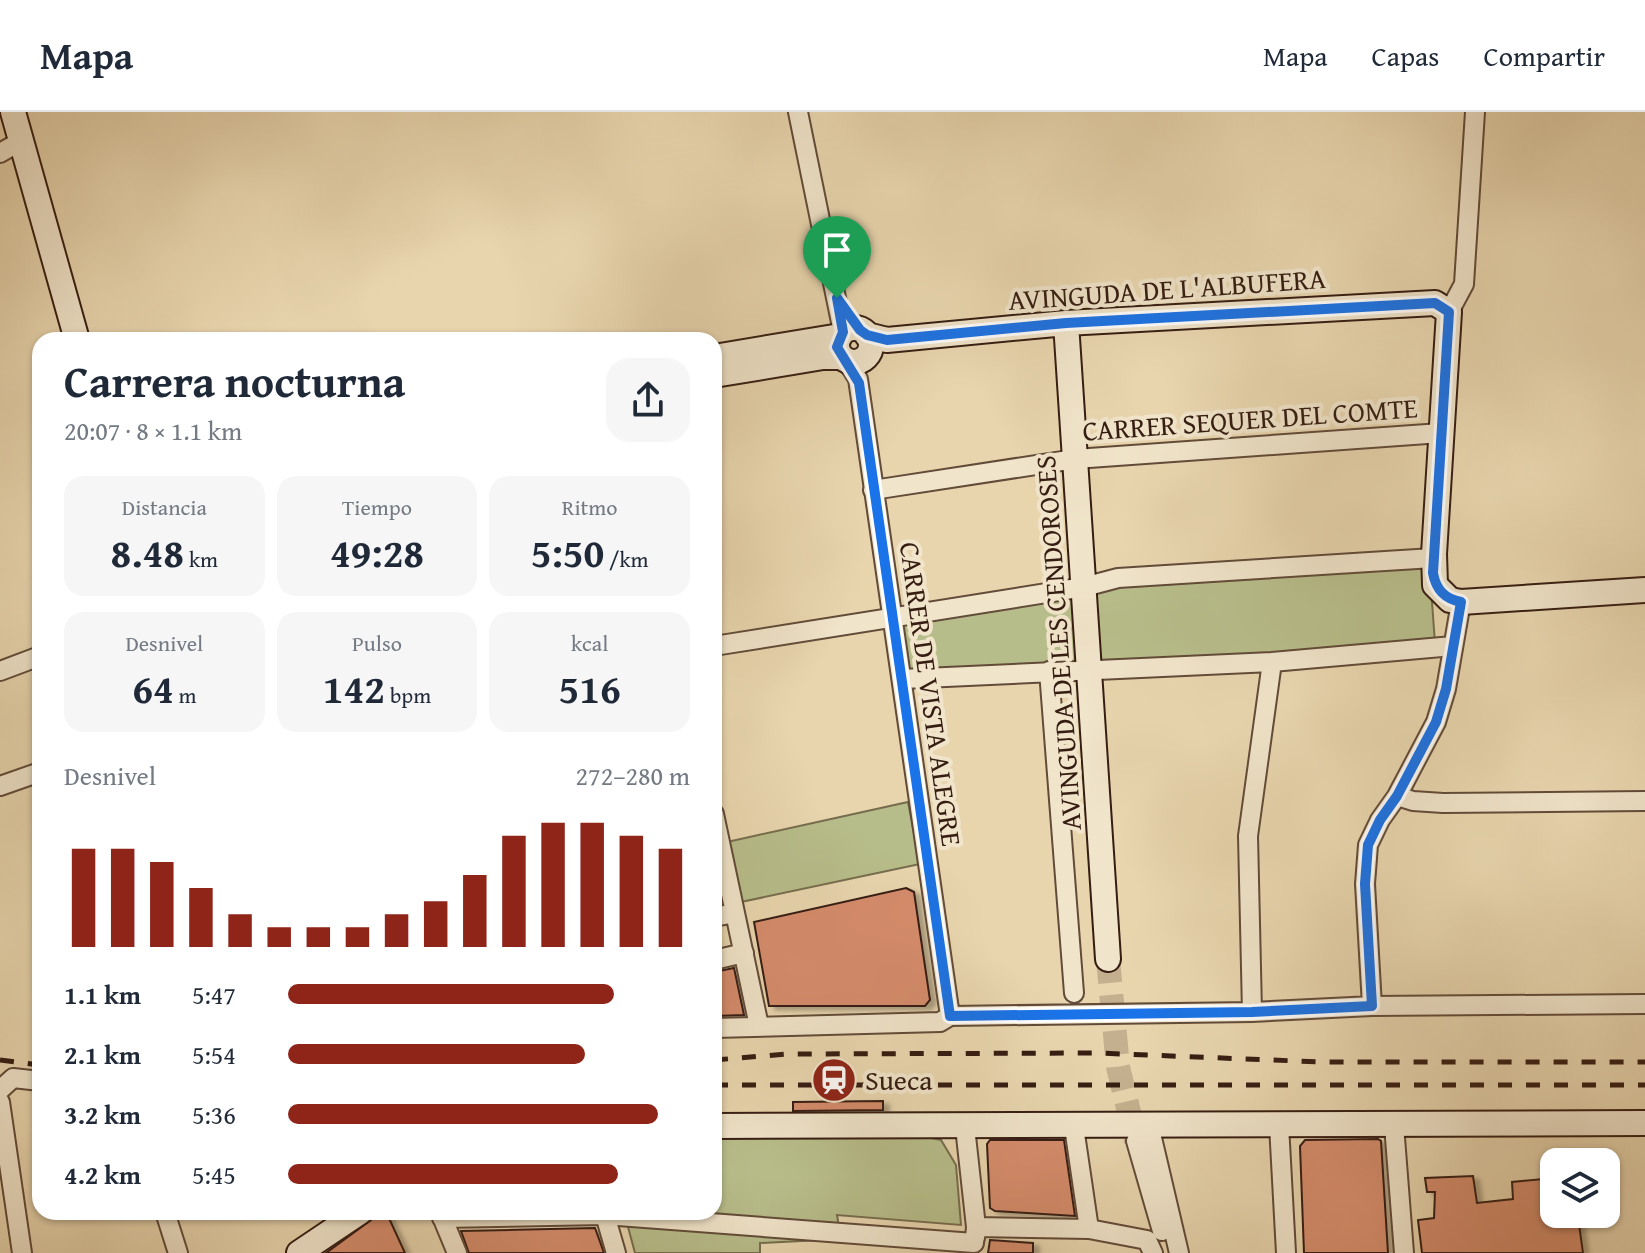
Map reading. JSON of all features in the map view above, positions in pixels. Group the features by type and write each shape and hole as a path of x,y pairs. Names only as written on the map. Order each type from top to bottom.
{"street":[{"path":"13,112 11,147 74,332"},
{"path":"798,112 837,298 857,348"},
{"path":"1475,112 1464,284 1449,312 1433,558 1435,585 1450,600 1461,602 1645,590"},
{"name":"AVINGUDA DE L'ALBUFERA","path":"722,356 857,348 1066,323 1435,303 1449,312"},
{"name":"AVINGUDA DE LES CENDOROSES","path":"1066,323 1108,959"},
{"name":"AVINGUDA DE L'ALBUFERA","path":"722,374 823,357 857,348"},
{"name":"CARRER DE VISTA ALEGRE","path":"857,348 873,490 950,1016"},
{"name":"CARRER SEQUER DEL COMTE","path":"873,490 1075,459 1441,433"},
{"path":"722,645 1084,587 1118,578 1433,558"},
{"path":"1372,1006 1365,884 1368,845 1436,722 1461,602"},
{"path":"902,679 1272,662 1453,646"},
{"path":"0,671 32,659"},
{"path":"1252,1012 1248,836 1272,662"},
{"path":"1049,671 1074,993"},
{"path":"0,786 32,775"},
{"path":"1397,796 1413,801 1443,803 1645,801"},
{"path":"722,882 735,913 759,1026"},
{"path":"722,915 735,913"},
{"path":"722,958 744,953"},
{"path":"722,1028 940,1022 950,1016 1252,1012 1372,1006 1645,1004"},
{"path":"0,1090 13,1078 32,1080"},
{"path":"0,1102 22,1253"},
{"path":"722,1126 1074,1127 1143,1133 1279,1125 1645,1123"},
{"path":"1279,1125 1286,1253"},
{"path":"1394,1125 1404,1253"},
{"path":"965,1127 975,1241"},
{"path":"1074,1127 1089,1229"},
{"path":"1143,1133 1168,1253"},
{"path":"1143,1133 1179,1253"},
{"path":"168,1220 178,1253"},
{"path":"299,1253 348,1220"},
{"path":"443,1220 457,1253"},
{"path":"606,1220 616,1253"},
{"path":"647,1220 851,1244 975,1241 1089,1229 1147,1240 1153,1253"}],"green space":[{"path":"1429,561 1435,643 1093,665 1089,590 1119,581"},
{"path":"1079,591 1085,666 905,674 897,621"},
{"path":"908,802 920,864 741,902 727,842"},
{"path":"722,1136 922,1136 941,1140 956,1165 961,1225 837,1215 841,1239 760,1243 760,1253 635,1253 626,1220 722,1220"}],"building":[{"path":"906,888 914,892 930,1000 925,1006 769,1006 754,922"},
{"path":"734,968 744,1015 722,1016 722,970"},
{"path":"883,1101 883,1110 793,1111 793,1102"},
{"path":"990,1140 1064,1140 1075,1216 995,1211 990,1208 987,1144"},
{"path":"1305,1140 1381,1141 1388,1253 1304,1253 1300,1146"},
{"path":"1473,1176 1477,1203 1513,1199 1512,1182 1540,1179 1540,1228 1580,1228 1583,1253 1422,1253 1418,1220 1434,1218 1435,1192 1427,1192 1425,1178"},
{"path":"371,1220 390,1220 405,1253 326,1253"},
{"path":"595,1228 604,1253 469,1253 461,1231"},
{"path":"990,1240 1033,1243 1033,1253 988,1253"}],"tunnel":[{"path":"1108,959 1118,1067 1136,1141"}],"railway":[{"path":"722,1059 788,1054 1097,1053 1322,1062 1645,1062"},
{"path":"0,1060 32,1064"},
{"path":"722,1085 1645,1085"}],"place":[{"name":"Sueca","path":"834,1080"}],"route":[{"path":"837,298 860,330 887,340 1066,323 1435,303 1449,312 1433,573 1435,585 1441,592 1450,600 1461,602 1446,689 1436,722 1368,845 1365,884 1372,1006 1252,1012 950,1016 859,383 837,347 843,332 837,298"}]}
